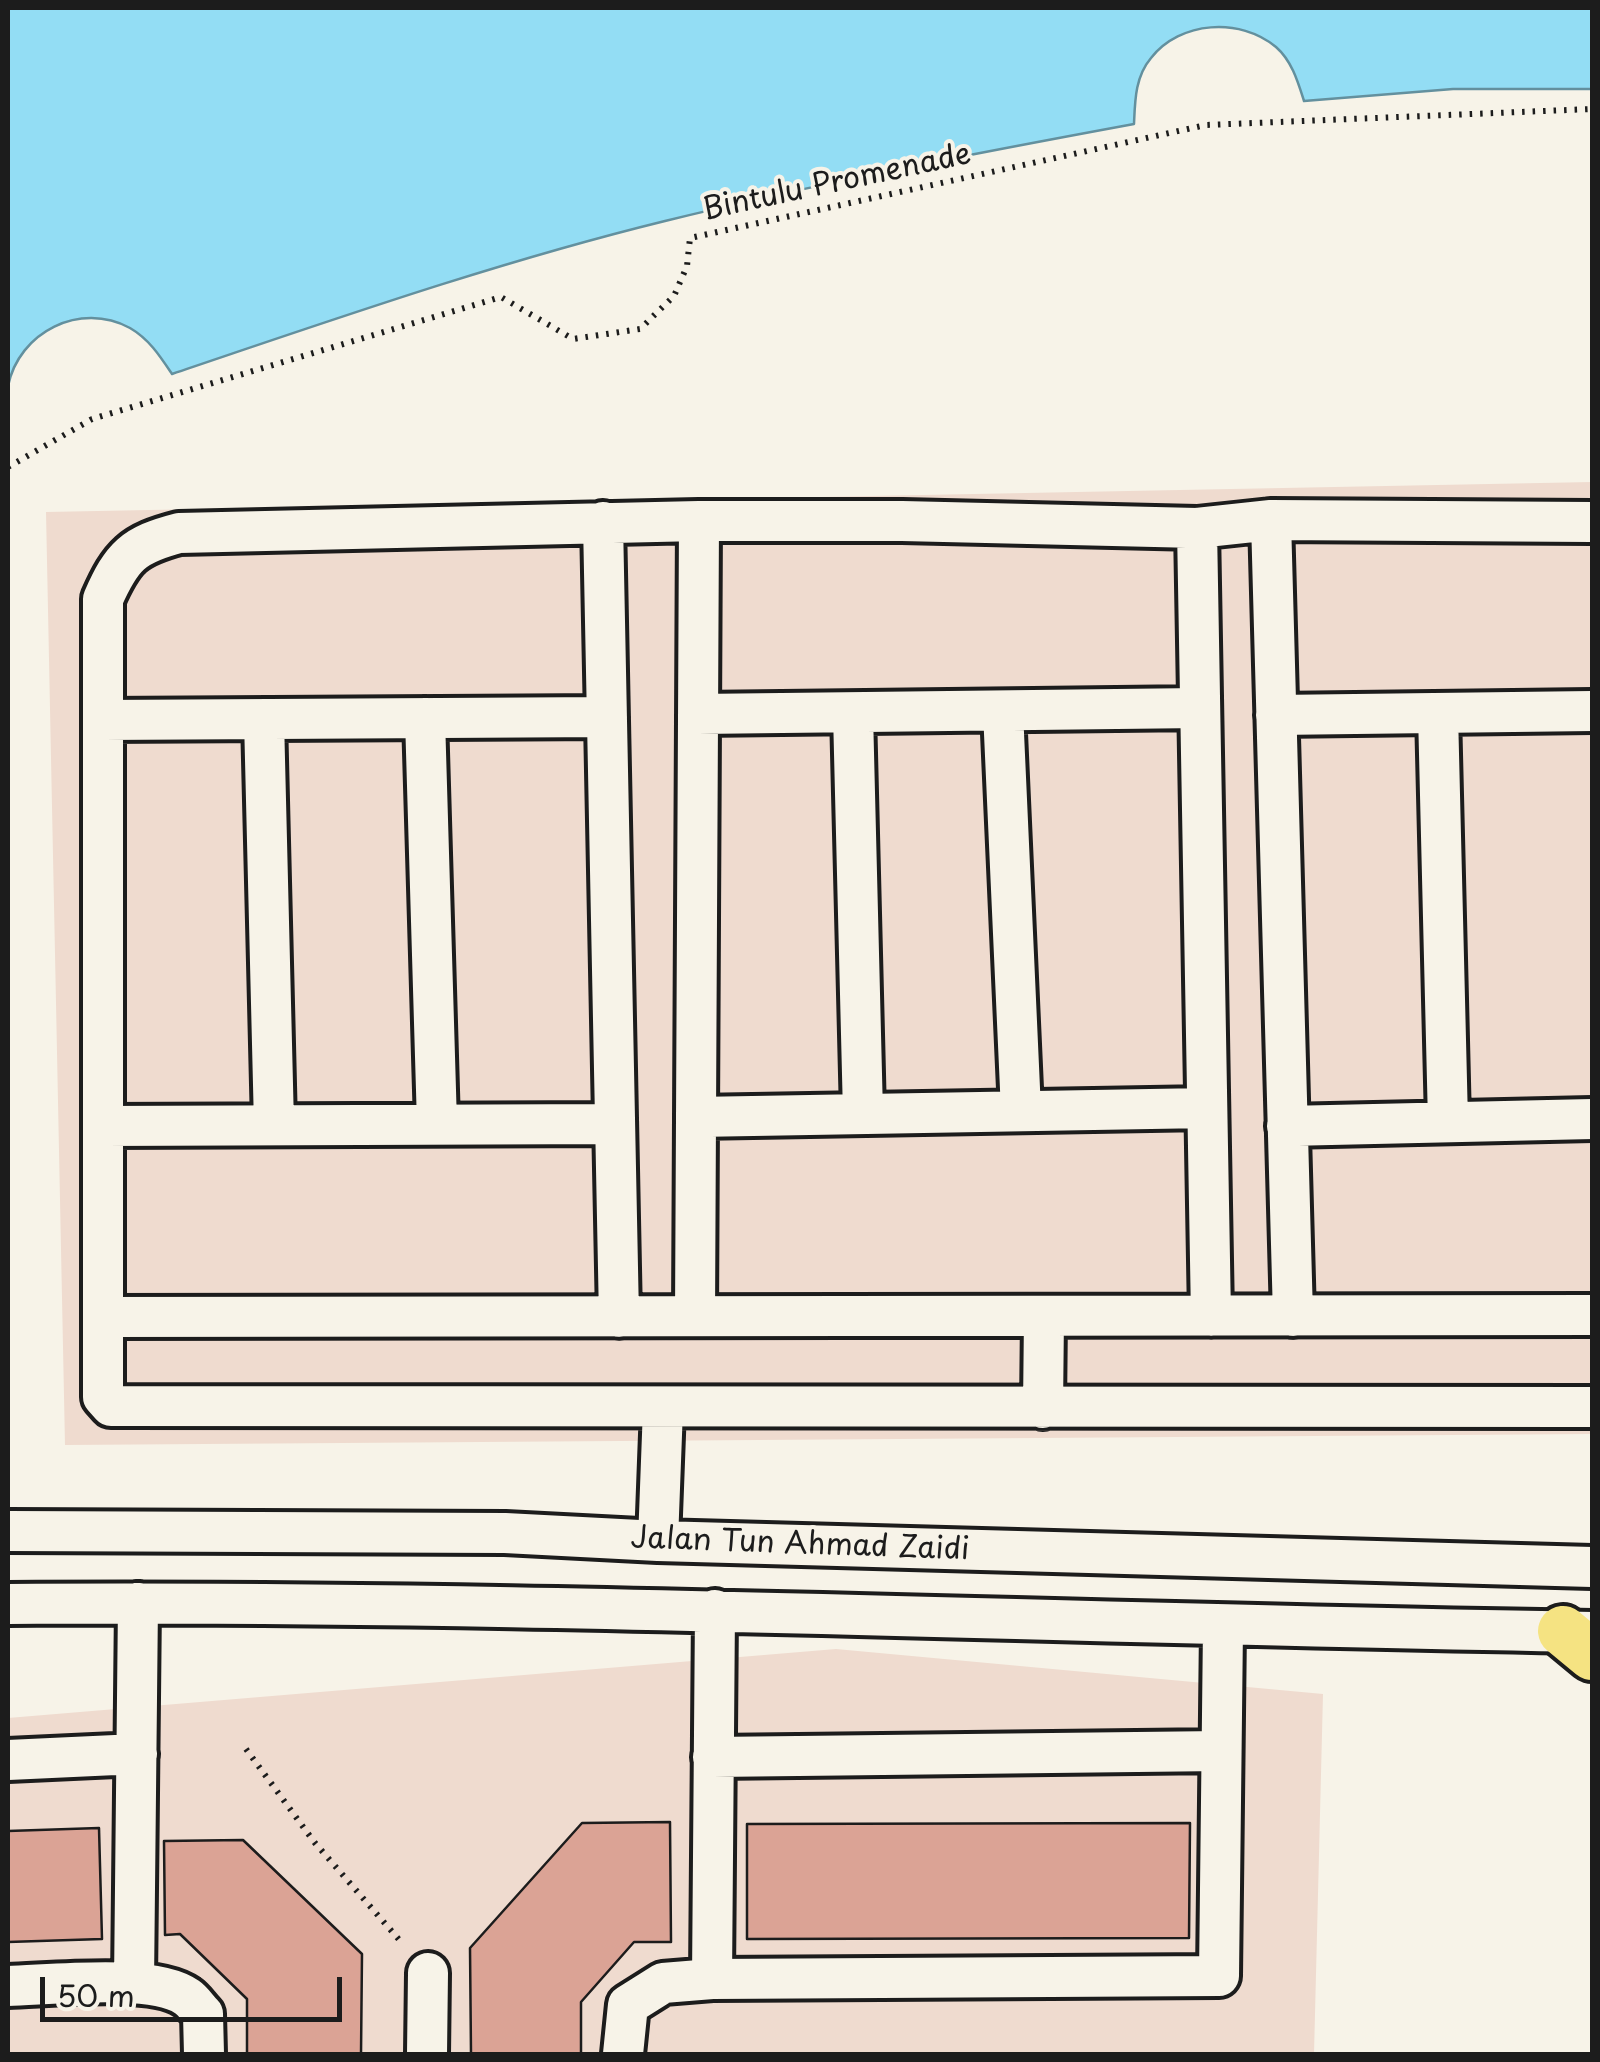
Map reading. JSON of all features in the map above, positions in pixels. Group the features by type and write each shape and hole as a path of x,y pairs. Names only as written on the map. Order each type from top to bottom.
{"street":[{"path":"1592,522 1271,520 1196,528 699,521 179,533 145,542 118,565 103,599 103,1396 112,1406 1592,1407"},
{"path":"1271,520 1293,1316"},
{"path":"695,1316 699,521"},
{"path":"603,522 619,1317"},
{"path":"1196,528 1211,1316"},
{"path":"698,714 1200,708"},
{"path":"1003,711 1021,1112"},
{"path":"1276,714 1592,711"},
{"path":"853,713 863,1114"},
{"path":"1438,713 1448,1122"},
{"path":"104,720 607,717"},
{"path":"426,718 437,1124"},
{"path":"264,719 274,1125"},
{"path":"696,1116 1207,1108"},
{"path":"1287,1126 1592,1119"},
{"path":"104,1126 615,1124"},
{"path":"104,1317 1592,1315"},
{"path":"1043,1408 1044,1316"},
{"path":"658,1542 664,1408"},
{"name":"Jalan Tun Ahmad Zaidi","path":"8,1531 505,1533 658,1542 1592,1567"},
{"path":"134,1983 138,1603"},
{"path":"8,1604 715,1610 1583,1639"},
{"path":"712,1979 715,1610"},
{"path":"622,2054 628,2005 663,1982 1219,1976 1223,1627"},
{"path":"713,1757 1221,1751"},
{"path":"8,1760 137,1754"},
{"path":"427,2054 428,1974"},
{"path":"8,1986 134,1983 168,1988 188,1998 203,2014 204,2054"}],"path":[{"name":"Bintulu Promenade","path":"8,467 92,420 501,297 573,339 640,329 674,296 686,266 690,238 1206,126 1592,109"},
{"path":"246,1750 315,1843 428,1974"}],"shaded area":[{"path":"1592,482 1592,1434 65,1445 46,512"},
{"path":"836,1649 1323,1694 1314,2054 8,2054 8,1718"}],"water":[{"path":"8,8 1592,8 1592,89 1453,89 1304,101 1286,59 1261,37 1228,28 1194,30 1163,46 1146,65 1137,90 1134,124 840,181 603,237 417,292 172,374 148,343 130,328 91,318 72,320 38,337 25,350 8,386"}],"building":[{"path":"670,1822 671,1942 634,1942 581,2002 581,2054 471,2054 470,1948 582,1823"},
{"path":"1190,1823 1189,1938 747,1939 747,1824"},
{"path":"99,1828 102,1939 8,1942 8,1831"},
{"path":"243,1840 362,1954 361,2054 247,2054 247,1999 180,1934 165,1935 164,1841"}]}
